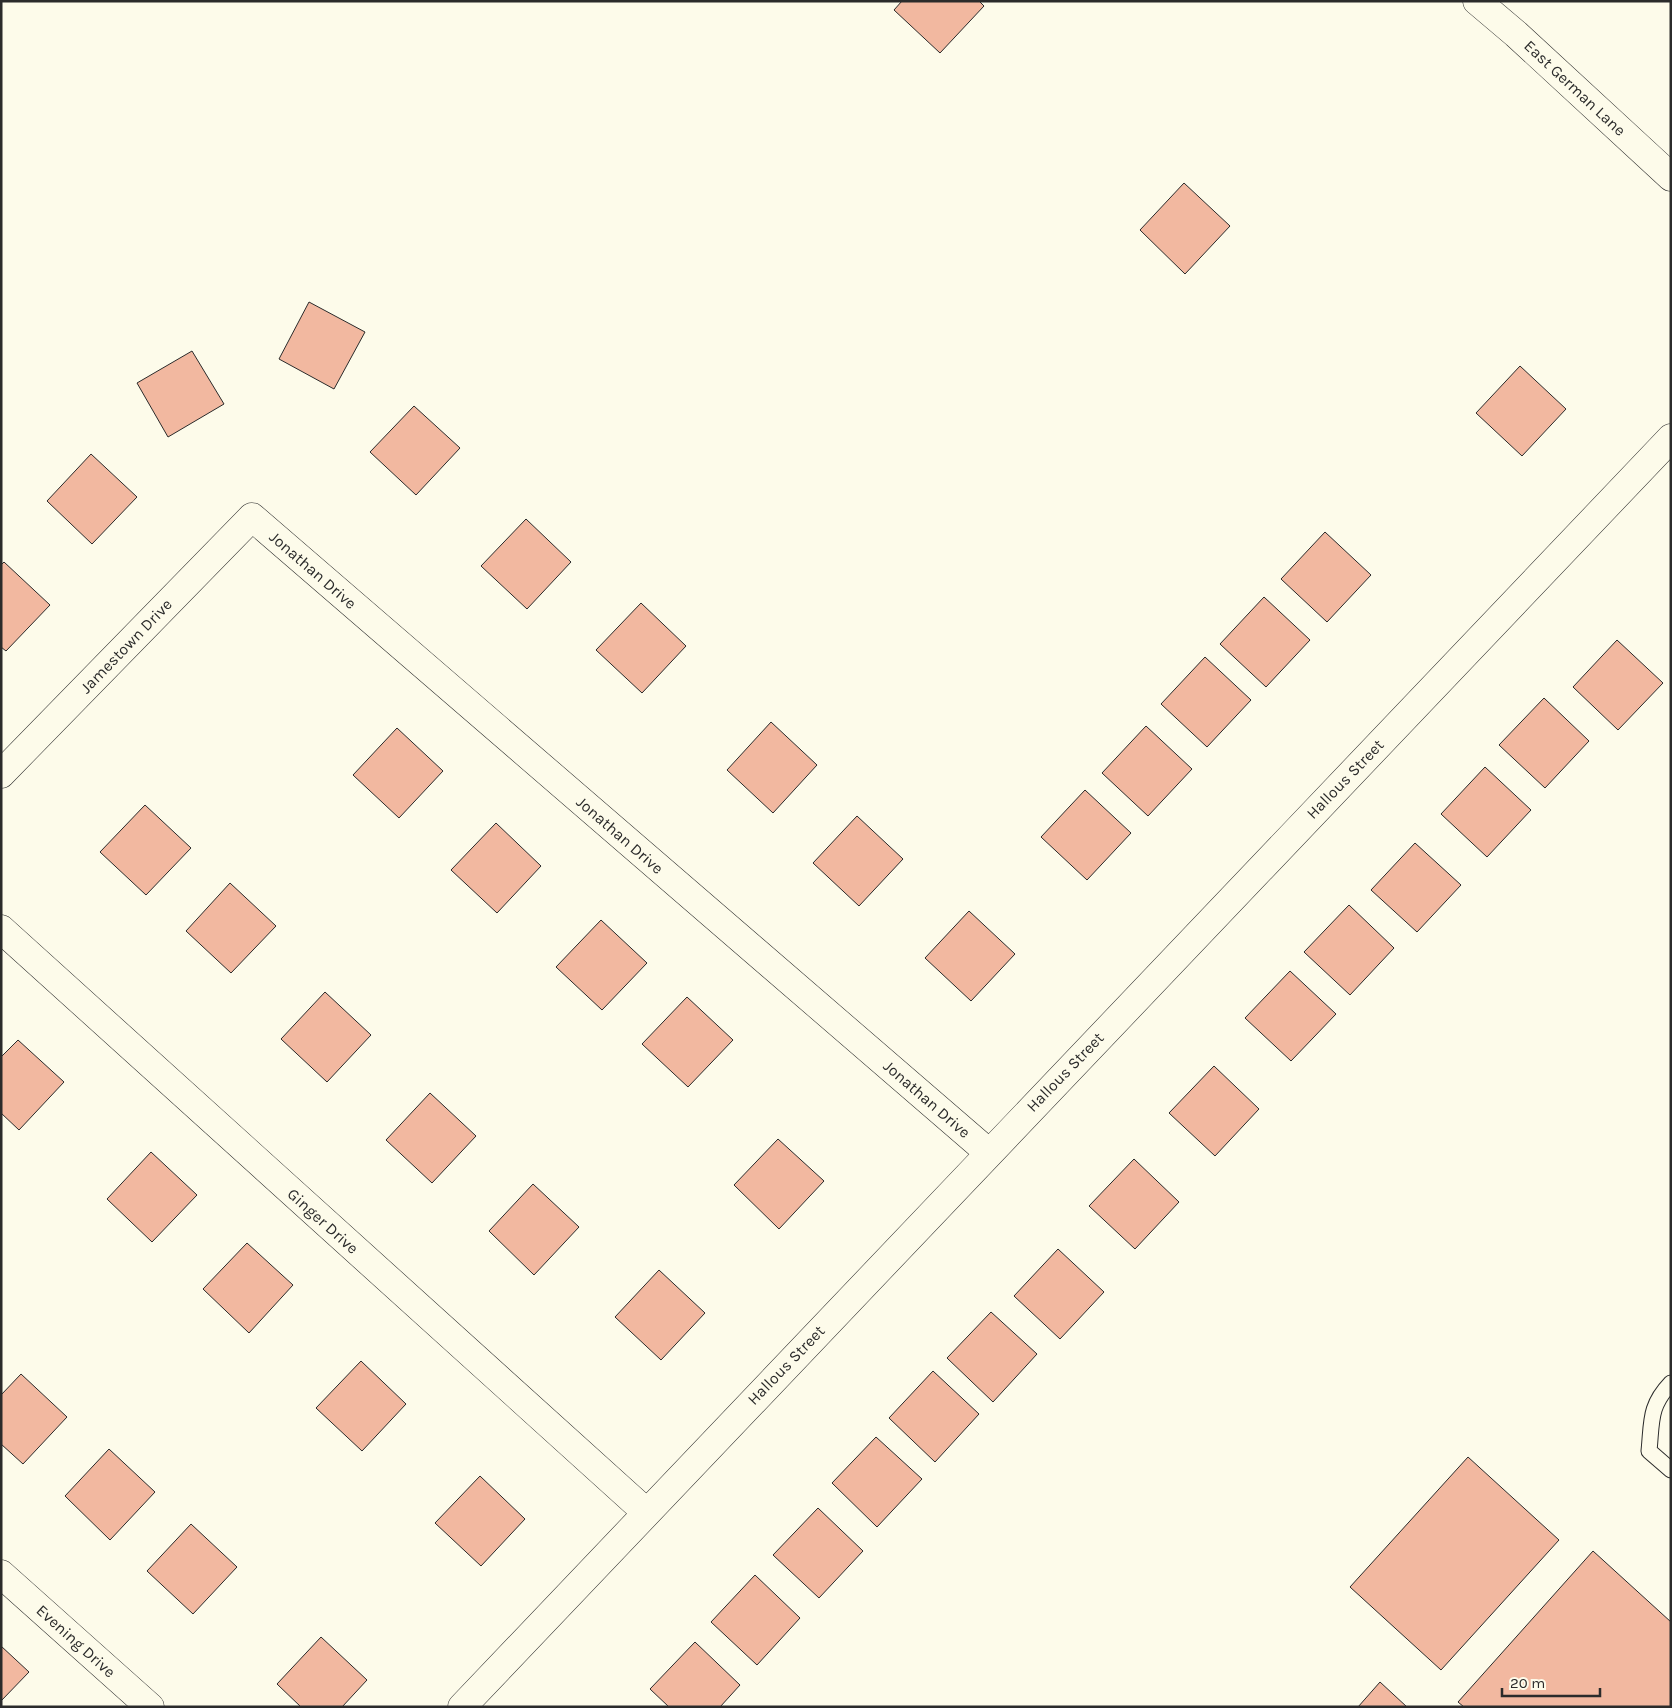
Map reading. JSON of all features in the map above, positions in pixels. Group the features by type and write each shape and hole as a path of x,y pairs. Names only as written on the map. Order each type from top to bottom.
{"street":[{"name":"East German Lane","path":"1477,1 1516,34 1671,177"},
{"name":"Hallous Street","path":"462,1707 988,1152 1671,438"},
{"name":"Jonathan Drive","path":"252,517 988,1152"},
{"name":"Jamestown Drive","path":"1,774 252,517"},
{"name":"Ginger Drive","path":"1,929 646,1512"},
{"name":"Evening Drive","path":"1,1574 150,1707"}],"lane":[{"path":"1671,1383 1662,1392 1653,1410 1649,1451 1671,1470"}],"building":[{"path":"902,1 979,1 984,6 940,53 894,10"},
{"path":"1184,183 1230,226 1185,274 1140,230"},
{"path":"309,302 365,332 334,389 279,359"},
{"path":"192,351 224,404 168,437 137,383"},
{"path":"1520,366 1566,409 1522,456 1476,413"},
{"path":"414,406 460,448 416,495 370,452"},
{"path":"91,454 137,497 92,544 47,501"},
{"path":"526,519 571,562 527,609 481,566"},
{"path":"1325,532 1371,575 1327,622 1281,579"},
{"path":"4,562 50,605 6,651 1,647 1,565"},
{"path":"1264,597 1310,640 1266,687 1220,644"},
{"path":"641,603 686,646 642,693 596,650"},
{"path":"1617,640 1663,683 1618,730 1573,687"},
{"path":"1205,657 1251,700 1207,747 1161,704"},
{"path":"1544,698 1589,741 1545,788 1499,745"},
{"path":"771,722 817,765 773,813 727,770"},
{"path":"1146,726 1192,769 1148,816 1102,773"},
{"path":"397,728 443,771 399,818 353,775"},
{"path":"1485,767 1531,810 1487,857 1441,814"},
{"path":"1085,790 1131,833 1087,880 1041,837"},
{"path":"145,805 191,848 146,895 100,852"},
{"path":"857,816 903,859 859,906 813,863"},
{"path":"496,823 541,866 497,913 451,870"},
{"path":"1415,843 1461,885 1417,932 1371,890"},
{"path":"230,883 276,926 231,973 186,931"},
{"path":"1349,905 1394,948 1350,995 1304,952"},
{"path":"969,911 1015,954 971,1001 925,958"},
{"path":"601,920 647,963 602,1010 556,967"},
{"path":"1290,971 1336,1014 1291,1061 1245,1018"},
{"path":"325,992 371,1035 327,1082 281,1039"},
{"path":"687,997 733,1040 688,1087 642,1044"},
{"path":"18,1040 64,1082 19,1130 1,1113 1,1057"},
{"path":"1214,1066 1259,1109 1215,1156 1169,1113"},
{"path":"430,1093 476,1136 432,1183 386,1140"},
{"path":"778,1139 824,1181 779,1229 734,1185"},
{"path":"151,1152 197,1195 152,1242 107,1199"},
{"path":"1134,1159 1179,1202 1135,1249 1089,1206"},
{"path":"533,1184 579,1227 534,1275 489,1231"},
{"path":"247,1243 293,1285 249,1333 203,1289"},
{"path":"1058,1249 1104,1292 1060,1339 1014,1296"},
{"path":"659,1270 705,1313 661,1360 615,1317"},
{"path":"991,1312 1037,1354 993,1402 947,1358"},
{"path":"361,1361 406,1404 362,1451 316,1408"},
{"path":"933,1371 979,1414 935,1462 889,1418"},
{"path":"21,1374 67,1417 23,1464 1,1444 1,1395"},
{"path":"876,1437 922,1479 877,1527 832,1483"},
{"path":"109,1449 155,1492 110,1540 65,1496"},
{"path":"1468,1457 1559,1540 1441,1670 1350,1587"},
{"path":"480,1476 525,1519 481,1566 435,1523"},
{"path":"818,1508 863,1551 819,1598 773,1555"},
{"path":"191,1524 237,1567 193,1614 147,1571"},
{"path":"1593,1551 1671,1622 1671,1707 1464,1707 1458,1702"},
{"path":"755,1575 800,1618 757,1665 711,1622"},
{"path":"321,1637 367,1680 342,1707 301,1707 277,1684"},
{"path":"695,1642 740,1685 720,1707 669,1707 650,1689"},
{"path":"1,1646 29,1672 1,1701"},
{"path":"1380,1682 1407,1707 1358,1707"}]}
